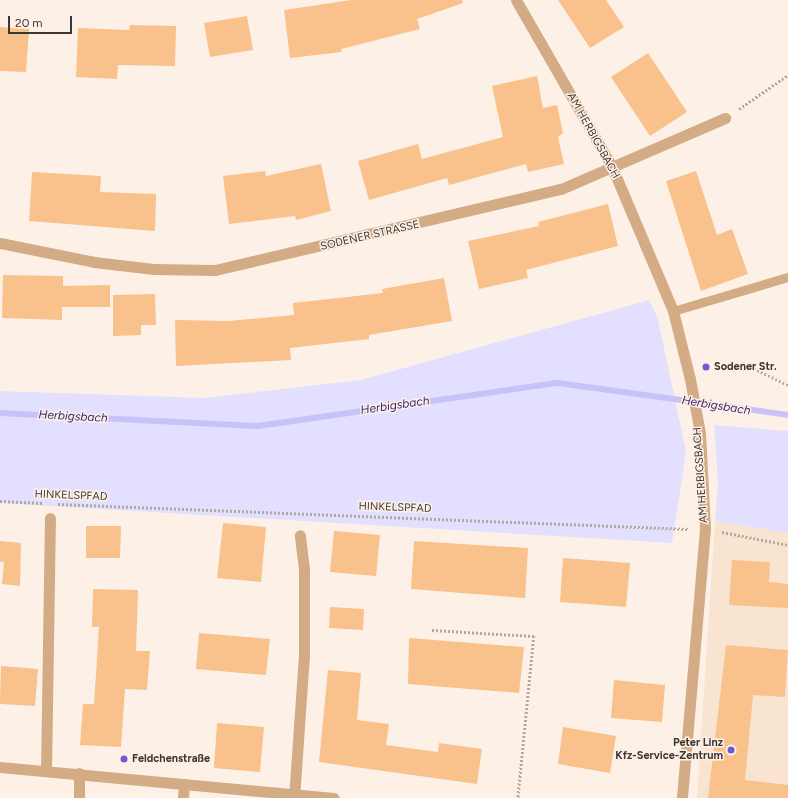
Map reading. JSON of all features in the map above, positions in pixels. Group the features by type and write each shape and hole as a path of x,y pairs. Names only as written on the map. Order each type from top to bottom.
{"street":[{"name":"AM HERBIGSBACH","path":"516,0 612,167 674,311 690,379 700,433 705,529 682,798"},
{"name":"SODENER STRASSE","path":"0,243 94,262 154,269 215,270 561,189 725,118"},
{"path":"46,771 50,518"},
{"path":"294,796 304,656 304,569 300,535"},
{"path":"0,767 79,773 294,796 334,798"},
{"path":"78,798 79,773"},
{"path":"183,798 184,784"}],"lane":[{"path":"674,311 788,277"}],"path":[{"path":"725,118 788,75"},
{"path":"743,363 788,385"},
{"name":"HINKELSPFAD","path":"0,501 46,503"},
{"name":"HINKELSPFAD","path":"54,503 705,529 788,545"},
{"path":"432,630 534,636 518,798"}],"shaded area":[{"path":"649,300 658,319 686,452 672,543 0,503 0,391 205,398 361,380"},
{"path":"714,425 788,431 788,533 715,521 718,485"},
{"path":"715,521 788,533 788,798 697,798"}],"building":[{"path":"351,0 462,0 463,3 417,19 420,29 341,49 342,52 290,58 284,10"},
{"path":"558,0 606,0 624,27 590,48"},
{"path":"247,16 253,50 210,57 204,23"},
{"path":"130,25 176,26 175,66 118,65 117,79 76,77 78,28 129,30"},
{"path":"0,27 29,29 26,72 0,71"},
{"path":"648,53 687,112 650,136 611,77"},
{"path":"537,76 543,108 557,105 563,133 558,137 564,164 528,172 526,164 449,185 447,178 369,200 358,161 418,144 422,159 503,137 492,86"},
{"path":"321,164 331,211 296,220 295,216 229,224 223,176 265,171 266,176"},
{"path":"696,171 717,235 732,229 748,274 701,291 666,181"},
{"path":"32,172 101,176 100,192 156,194 155,231 29,221"},
{"path":"608,204 618,246 526,270 528,278 479,289 468,241 539,226 538,222"},
{"path":"3,275 63,276 63,286 110,285 110,307 62,307 62,320 2,318"},
{"path":"444,278 452,321 369,335 369,339 290,348 291,360 176,366 175,320 228,321 294,315 293,303 383,293 382,289"},
{"path":"155,294 156,325 141,325 141,335 113,336 113,295"},
{"path":"223,523 266,527 261,582 217,578"},
{"path":"86,526 121,526 120,558 86,558"},
{"path":"334,531 380,535 376,576 330,572"},
{"path":"0,541 21,543 20,586 2,584 4,562 0,562"},
{"path":"414,541 528,548 525,598 411,589"},
{"path":"563,558 630,563 626,607 560,602"},
{"path":"732,560 770,562 769,582 788,584 788,608 729,605"},
{"path":"93,589 138,590 136,651 150,651 147,690 125,689 121,747 80,745 83,704 94,704 99,627 92,627"},
{"path":"330,607 364,609 363,630 329,628"},
{"path":"199,633 270,639 266,675 196,669"},
{"path":"409,638 524,647 519,693 408,684"},
{"path":"726,645 788,650 785,697 753,695 745,780 788,785 788,798 708,798"},
{"path":"1,666 38,669 35,706 0,704"},
{"path":"328,670 361,673 357,720 389,724 386,745 438,752 439,743 482,749 477,784 319,762"},
{"path":"614,680 665,685 662,722 611,718"},
{"path":"217,723 264,727 260,772 214,768"},
{"path":"563,727 616,736 610,773 558,764"}],"waterway":[{"name":"Herbigsbach","path":"0,413 258,426 558,383 788,415"}],"place":[{"name":"Sodener Str.","path":"706,367"},
{"name":"Peter Linz Kfz-Service-Zentrum","path":"731,750"},
{"name":"Feldchenstraße","path":"124,759"}]}
